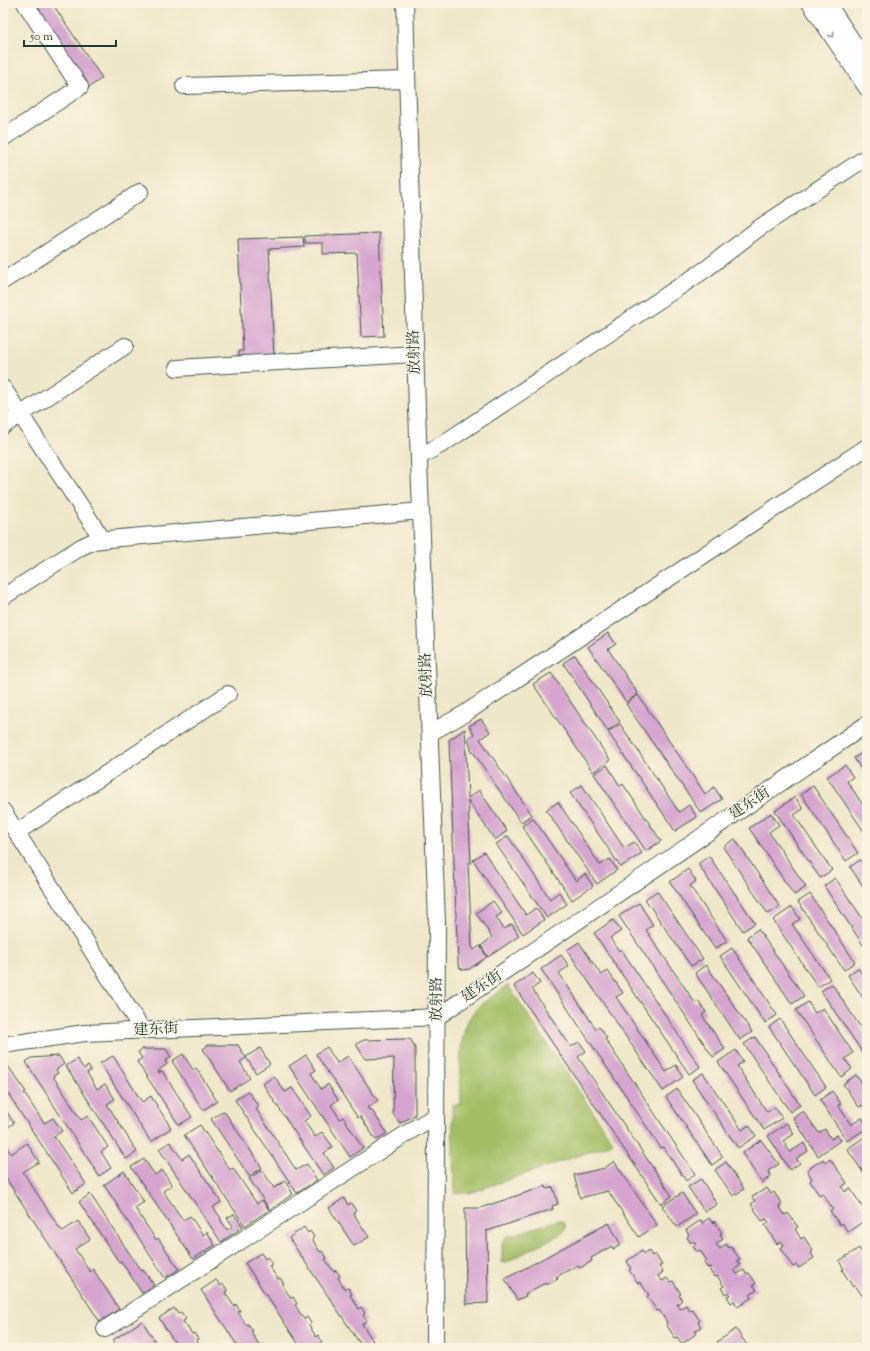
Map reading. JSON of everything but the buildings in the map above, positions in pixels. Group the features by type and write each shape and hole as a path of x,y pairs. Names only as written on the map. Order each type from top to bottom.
{"street":[{"path":"3,138 80,87 25,3"},
{"name":"放射路","path":"405,3 415,354 437,922 435,1348"},
{"path":"810,3 867,88"},
{"path":"827,3 867,63"},
{"path":"184,86 407,80"},
{"path":"419,457 444,443 699,273 759,228 867,157"},
{"path":"3,281 140,192"},
{"path":"3,426 125,346"},
{"path":"177,368 415,354"},
{"path":"3,388 103,540"},
{"path":"430,732 464,714 867,447"},
{"path":"3,597 81,547 94,541 421,511"},
{"path":"17,832 228,694"},
{"name":"建东街","path":"3,1045 85,1033 437,1018 867,724"},
{"path":"3,811 143,1031"},
{"path":"105,1329 408,1132 436,1116"}],"green space":[{"path":"508,985 613,1142 603,1147 470,1193 454,1193 452,1105 461,1104 460,1068 462,1042 465,1030 469,1019 476,1009"},
{"path":"559,1220 564,1222 566,1228 560,1234 505,1263 502,1262 502,1242 506,1237"}]}
